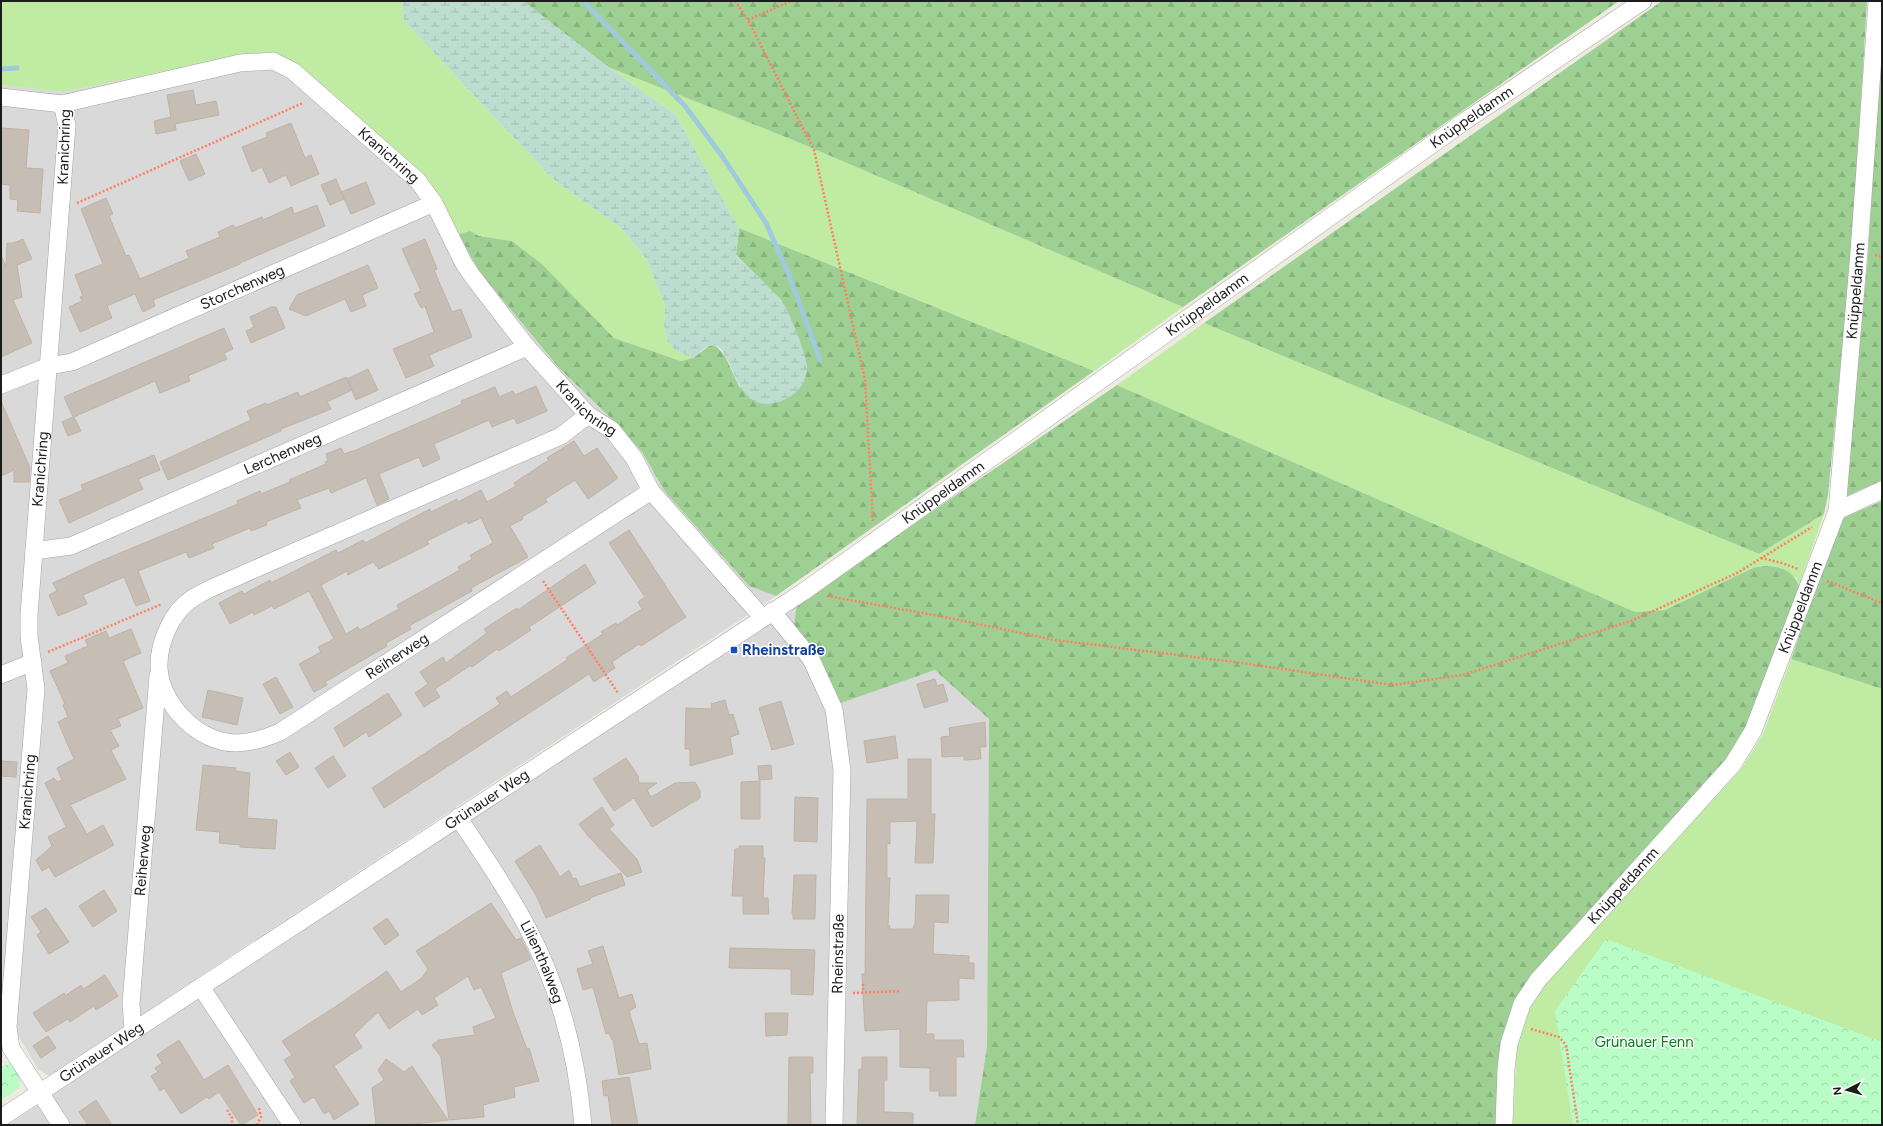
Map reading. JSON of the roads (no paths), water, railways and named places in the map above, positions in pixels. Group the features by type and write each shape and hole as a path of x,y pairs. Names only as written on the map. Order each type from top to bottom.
{"street":[{"name":"Knüppeldamm","path":"767,614 803,592 874,540 1465,121 1643,1"},
{"name":"Knüppeldamm","path":"1504,1125 1506,1069 1509,1044 1522,1004 1538,980 1733,764 1753,731 1837,511 1859,252 1877,1"},
{"name":"Kranichring","path":"61,1125 12,1048 5,1006 36,689 29,636 29,615 67,125 62,104 240,63 273,61 293,71 418,181 434,203 466,267 527,347 588,415 612,430 634,458 651,491 767,614"},
{"path":"1,97 62,104"},
{"name":"Storchenweg","path":"1,384 49,366 72,362 434,203"},
{"name":"Lerchenweg","path":"34,551 71,546 527,347"},
{"name":"Reiherweg","path":"133,1031 131,1003 159,668 163,641 169,625 177,612 192,598 293,552 561,436 588,415"},
{"path":"1837,511 1882,490"},
{"name":"Reiherweg","path":"159,668 162,684 169,698 180,716 195,730 215,738 235,743 259,741 280,732 651,491"},
{"name":"Grünauer Weg","path":"1,1118 458,816 628,708 767,614"},
{"name":"Rheinstraße","path":"767,614 811,659 834,709 842,774 834,1125"},
{"path":"1,676 33,662"},
{"name":"Lilienthalweg","path":"458,816 526,924 549,973 567,1032 582,1106 583,1125"},
{"path":"201,987 289,1120"}],"waterway":[{"path":"583,1 685,106 722,156 766,223 789,275 820,360"},
{"path":"1,69 17,68"}],"place":[{"name":"Rheinstraße","path":"734,650"}],"park label":[{"name":"Grünauer Fenn","path":"1644,1042"}]}
